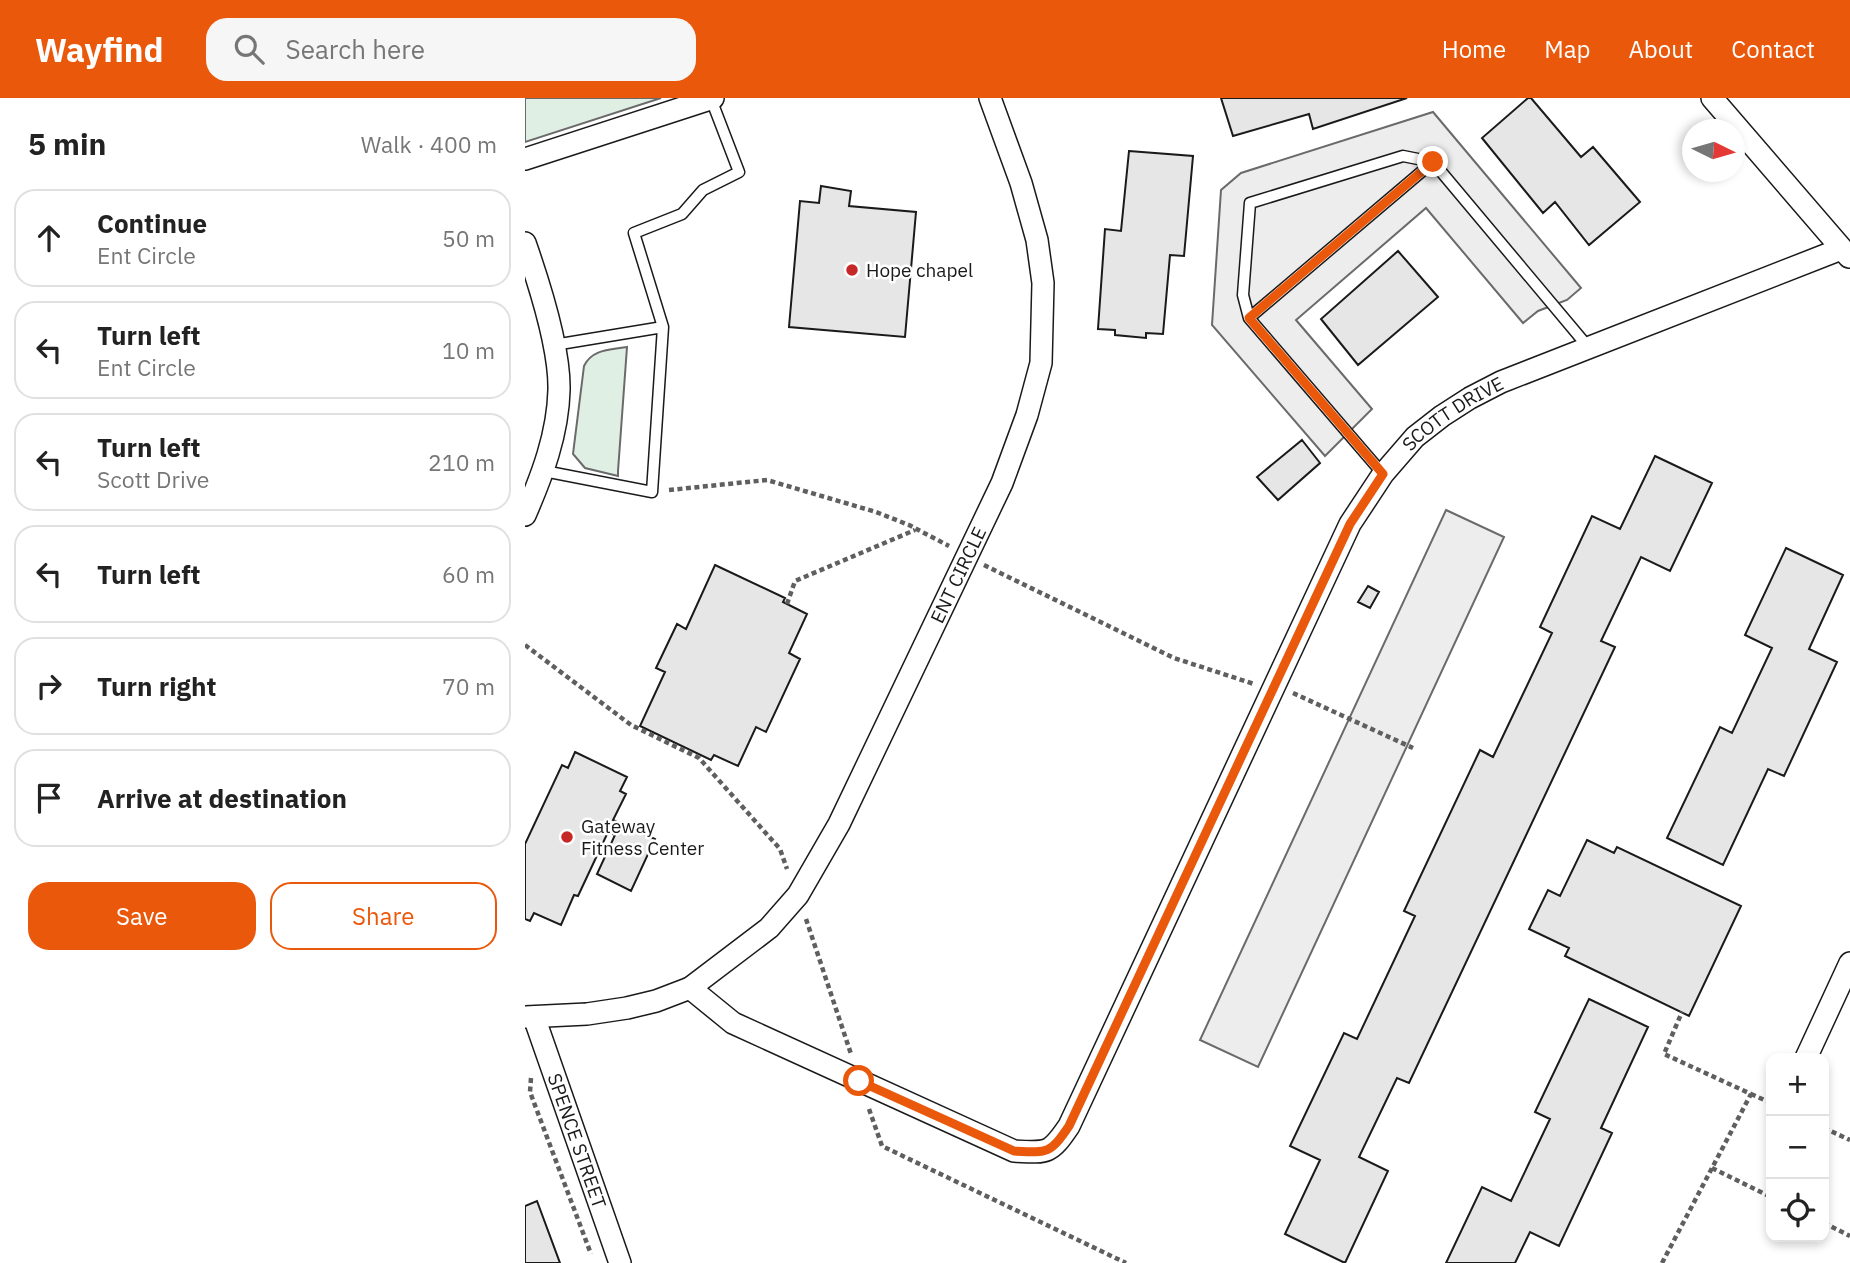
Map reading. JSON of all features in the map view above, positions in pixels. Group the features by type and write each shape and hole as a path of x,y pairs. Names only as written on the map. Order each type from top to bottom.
{"street":[{"path":"525,159 712,98"},
{"name":"ENT CIRCLE","path":"528,1019 627,1008 656,1002 691,988 769,928 798,895 839,824 1002,483 1027,415 1041,363 1043,284 1037,240 1021,183 989,98"},
{"path":"1712,98 1846,254"},
{"path":"525,243 554,345 559,390 553,435 544,471 525,515"},
{"name":"SCOTT DRIVE","path":"691,988 733,1023 1014,1151 1039,1153 1055,1146 1069,1126 1350,524 1383,474 1415,437 1442,416 1501,383 1846,254"},
{"path":"1809,1053 1850,963"},
{"name":"SPENCE STREET","path":"528,1019 620,1263"}],"lane":[{"path":"544,471 652,492 663,327 634,233 683,214 703,190 739,172 712,98"},
{"path":"1383,474 1249,318 1243,295 1250,203 1403,156 1433,162 1589,348"},
{"path":"1249,318 1433,162"},
{"path":"554,345 663,327"}],"path":[{"path":"652,492 767,480 876,512 916,529 1113,630 1174,658 1272,689 1290,691 1413,748"},
{"path":"787,604 795,581 916,529"},
{"path":"525,645 631,725 699,758 780,849 798,895"},
{"path":"1682,1012 1664,1054 1766,1101"},
{"path":"1662,1263 1751,1094"},
{"path":"1829,1130 1850,1140"},
{"path":"1712,1168 1766,1195"},
{"path":"1829,1226 1850,1236"}],"green space":[{"path":"525,98 661,98 525,142"},
{"path":"627,347 618,476 585,468 573,454 587,360 597,353"}],"shaded area":[{"path":"1433,112 1581,288 1567,300 1538,311 1523,323 1426,208 1296,320 1372,409 1325,456 1212,325 1221,190 1241,173"},
{"path":"1446,510 1504,537 1258,1067 1200,1040"}],"building":[{"path":"1221,98 1407,98 1313,129 1309,114 1233,136"},
{"path":"1531,98 1581,157 1593,147 1640,202 1589,245 1555,202 1543,213 1482,138"},
{"path":"1129,151 1193,156 1184,256 1170,255 1163,334 1146,333 1146,338 1115,335 1115,330 1098,329 1105,229 1121,231"},
{"name":"Hope chapel","path":"821,186 851,191 849,206 916,212 905,337 789,327 800,201 819,203"},
{"path":"1398,251 1438,297 1358,365 1321,319"},
{"path":"1302,440 1320,463 1278,500 1257,477"},
{"path":"1655,456 1712,483 1670,571 1641,557 1601,641 1615,647 1409,1083 1397,1078 1359,1157 1388,1171 1345,1263 1285,1234 1320,1160 1290,1146 1344,1033 1357,1039 1415,916 1404,911 1480,750 1493,757 1552,633 1540,627 1592,516 1620,529"},
{"path":"1786,548 1843,575 1809,649 1837,662 1784,776 1768,769 1723,865 1667,838 1720,727 1732,733 1772,648 1745,635"},
{"path":"715,565 785,598 783,602 807,614 789,653 800,659 766,732 756,727 738,766 714,755 711,760 640,726 665,672 656,668 677,624 686,629"},
{"path":"1368,586 1379,592 1370,608 1358,602"},
{"name":"Gateway Fitness Center","path":"575,752 627,777 620,791 626,794 613,820 655,839 631,891 597,874 615,835 608,832 561,925 534,913 530,921 525,919 525,844 562,765 568,768"},
{"path":"1587,840 1614,853 1617,847 1741,906 1689,1016 1565,956 1569,948 1529,929 1548,890 1560,896"},
{"path":"1589,999 1648,1027 1601,1128 1612,1133 1559,1246 1530,1232 1515,1263 1446,1263 1482,1187 1511,1201 1550,1119 1535,1112"},
{"path":"537,1201 560,1263 525,1263 525,1206"}],"place":[{"name":"Hope chapel","path":"852,270"},
{"name":"Gateway Fitness Center","path":"567,837"}],"route":[{"path":"859,1081 1014,1151 1039,1153 1055,1146 1069,1126 1350,524 1383,474 1249,318 1433,162"}]}
